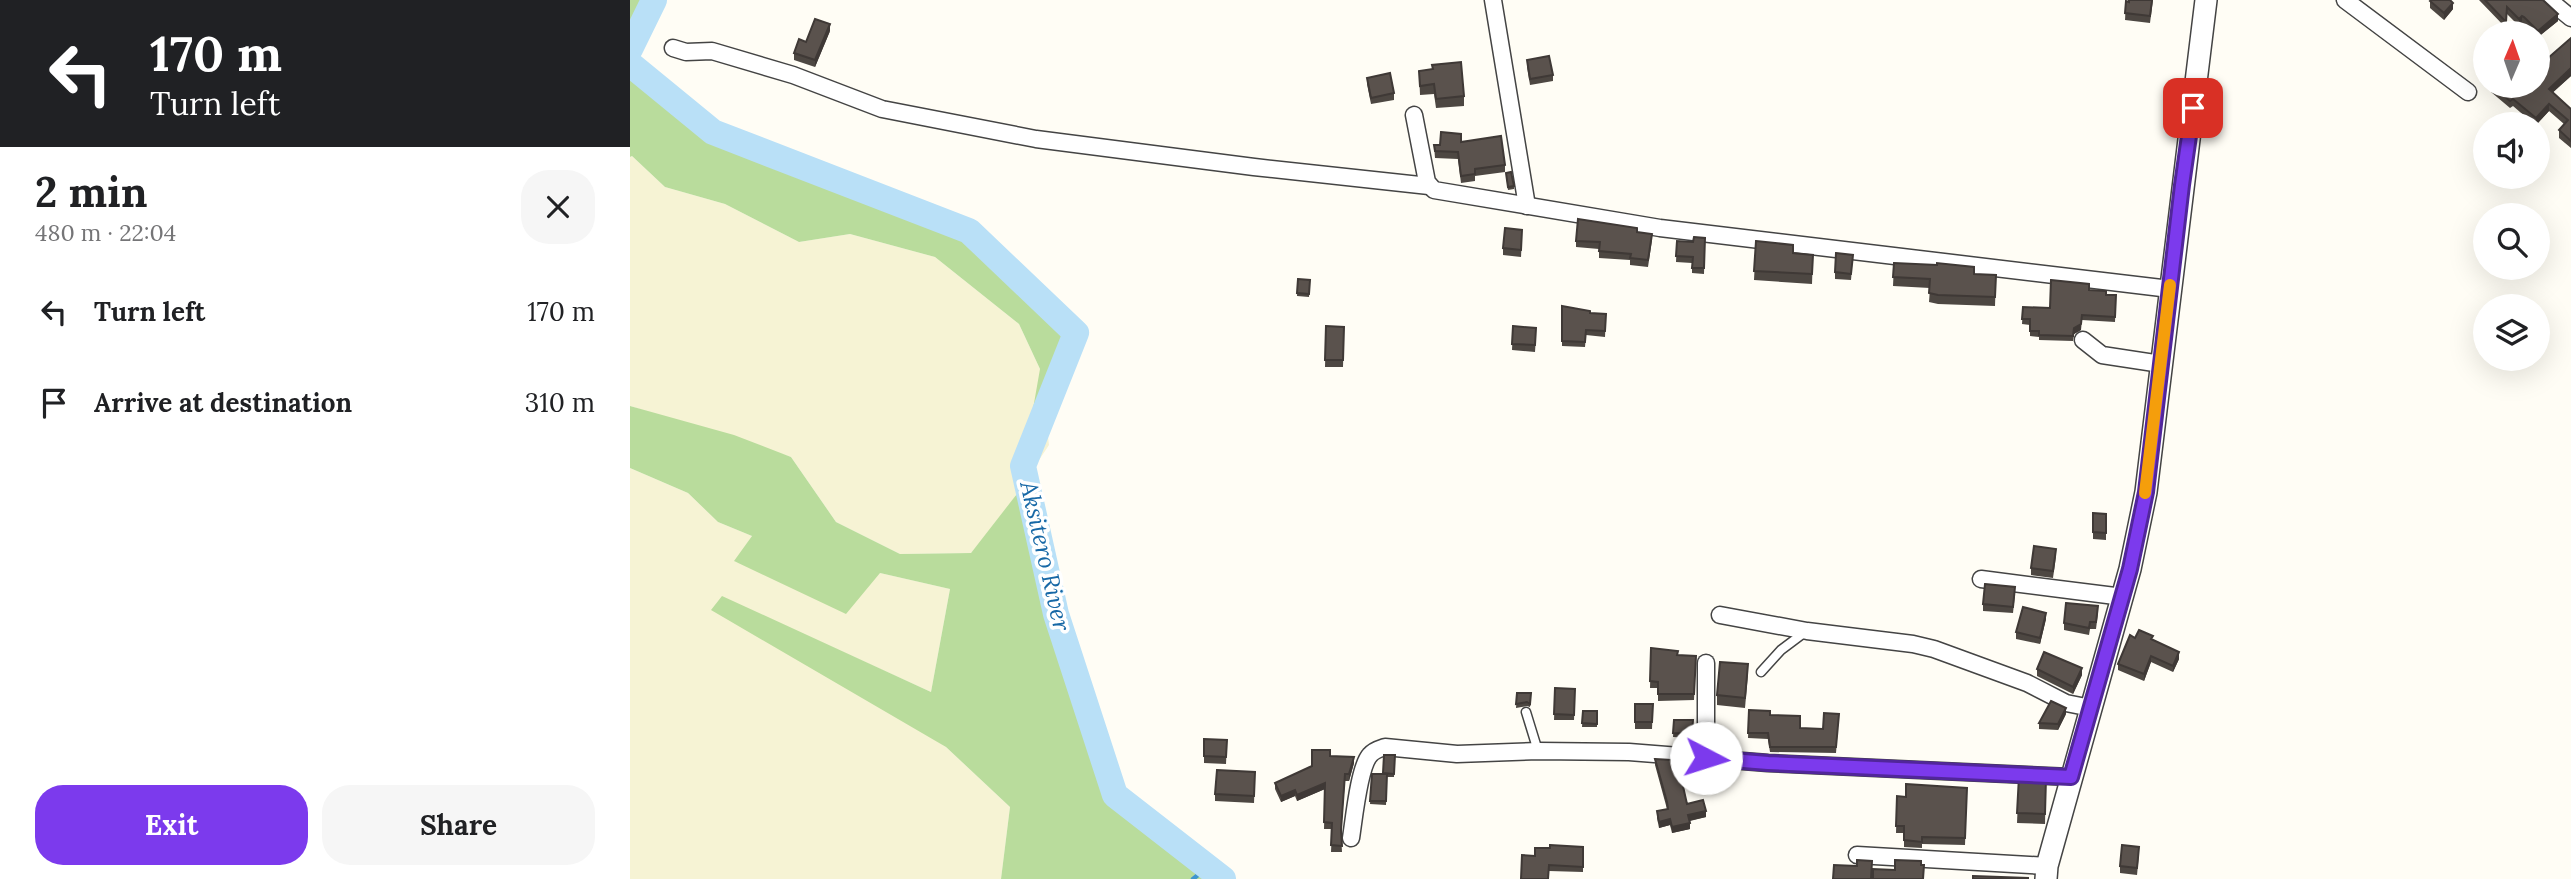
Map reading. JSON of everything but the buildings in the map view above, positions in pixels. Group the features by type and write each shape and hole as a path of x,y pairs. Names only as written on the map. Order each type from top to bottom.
{"street":[{"path":"1493,0 1527,206"},
{"path":"1857,855 2047,873 2071,777 2123,597 2150,466 2206,0"},
{"path":"2345,0 2468,92"},
{"path":"2549,0 2571,18"},
{"path":"673,48 686,52 712,51 793,75 883,109 1036,139 1429,186 1434,190 1459,195 1673,230 2170,289"},
{"path":"1414,115 1429,186"},
{"path":"2083,340 2102,355 2161,364"},
{"path":"1981,579 2123,597"},
{"path":"1720,615 1807,631 1934,649 2027,683 2066,703 2091,708"},
{"path":"1706,663 1706,758"},
{"path":"1351,838 1364,767 1368,757 1385,747 1457,754 1629,752 1768,763 2071,777"}],"lane":[{"path":"1761,672 1781,650 1807,631"},
{"path":"1526,712 1538,751"}],"shaded area":[{"path":"632,156 665,187 725,204 799,242 850,234 935,257 1019,324 1040,369 1049,445 1002,516 971,553 900,554 836,522 791,457 630,406"},
{"path":"630,468 688,493 718,522 752,536 735,562 880,573 950,589 931,692 722,597 946,747 1010,807 1001,879 630,879"}],"green space":[{"path":"630,0 654,0 630,49"},
{"path":"630,64 713,132 969,231 1076,333 1023,466 1040,369 1019,324 935,257 850,234 799,242 725,204 665,187 630,157"},
{"path":"630,406 734,435 791,457 836,522 900,554 971,553 1027,481 1115,795 1223,879 1001,879 1010,807 946,747 711,610 722,596 931,692 950,589 880,573 846,614 734,561 752,536 718,522 688,493 630,468"}],"waterway":[{"name":"Aksitero River","path":"630,49 654,0"},
{"name":"Aksitero River","path":"630,64 713,132 969,231 1076,333 1023,466 1056,614 1115,795 1223,879"},
{"path":"1193,879 1208,867"}],"slow traffic":[{"path":"2145,493 2170,285"}],"route":[{"path":"1706,758 2071,777 2130,569 2146,492 2193,108"}]}
